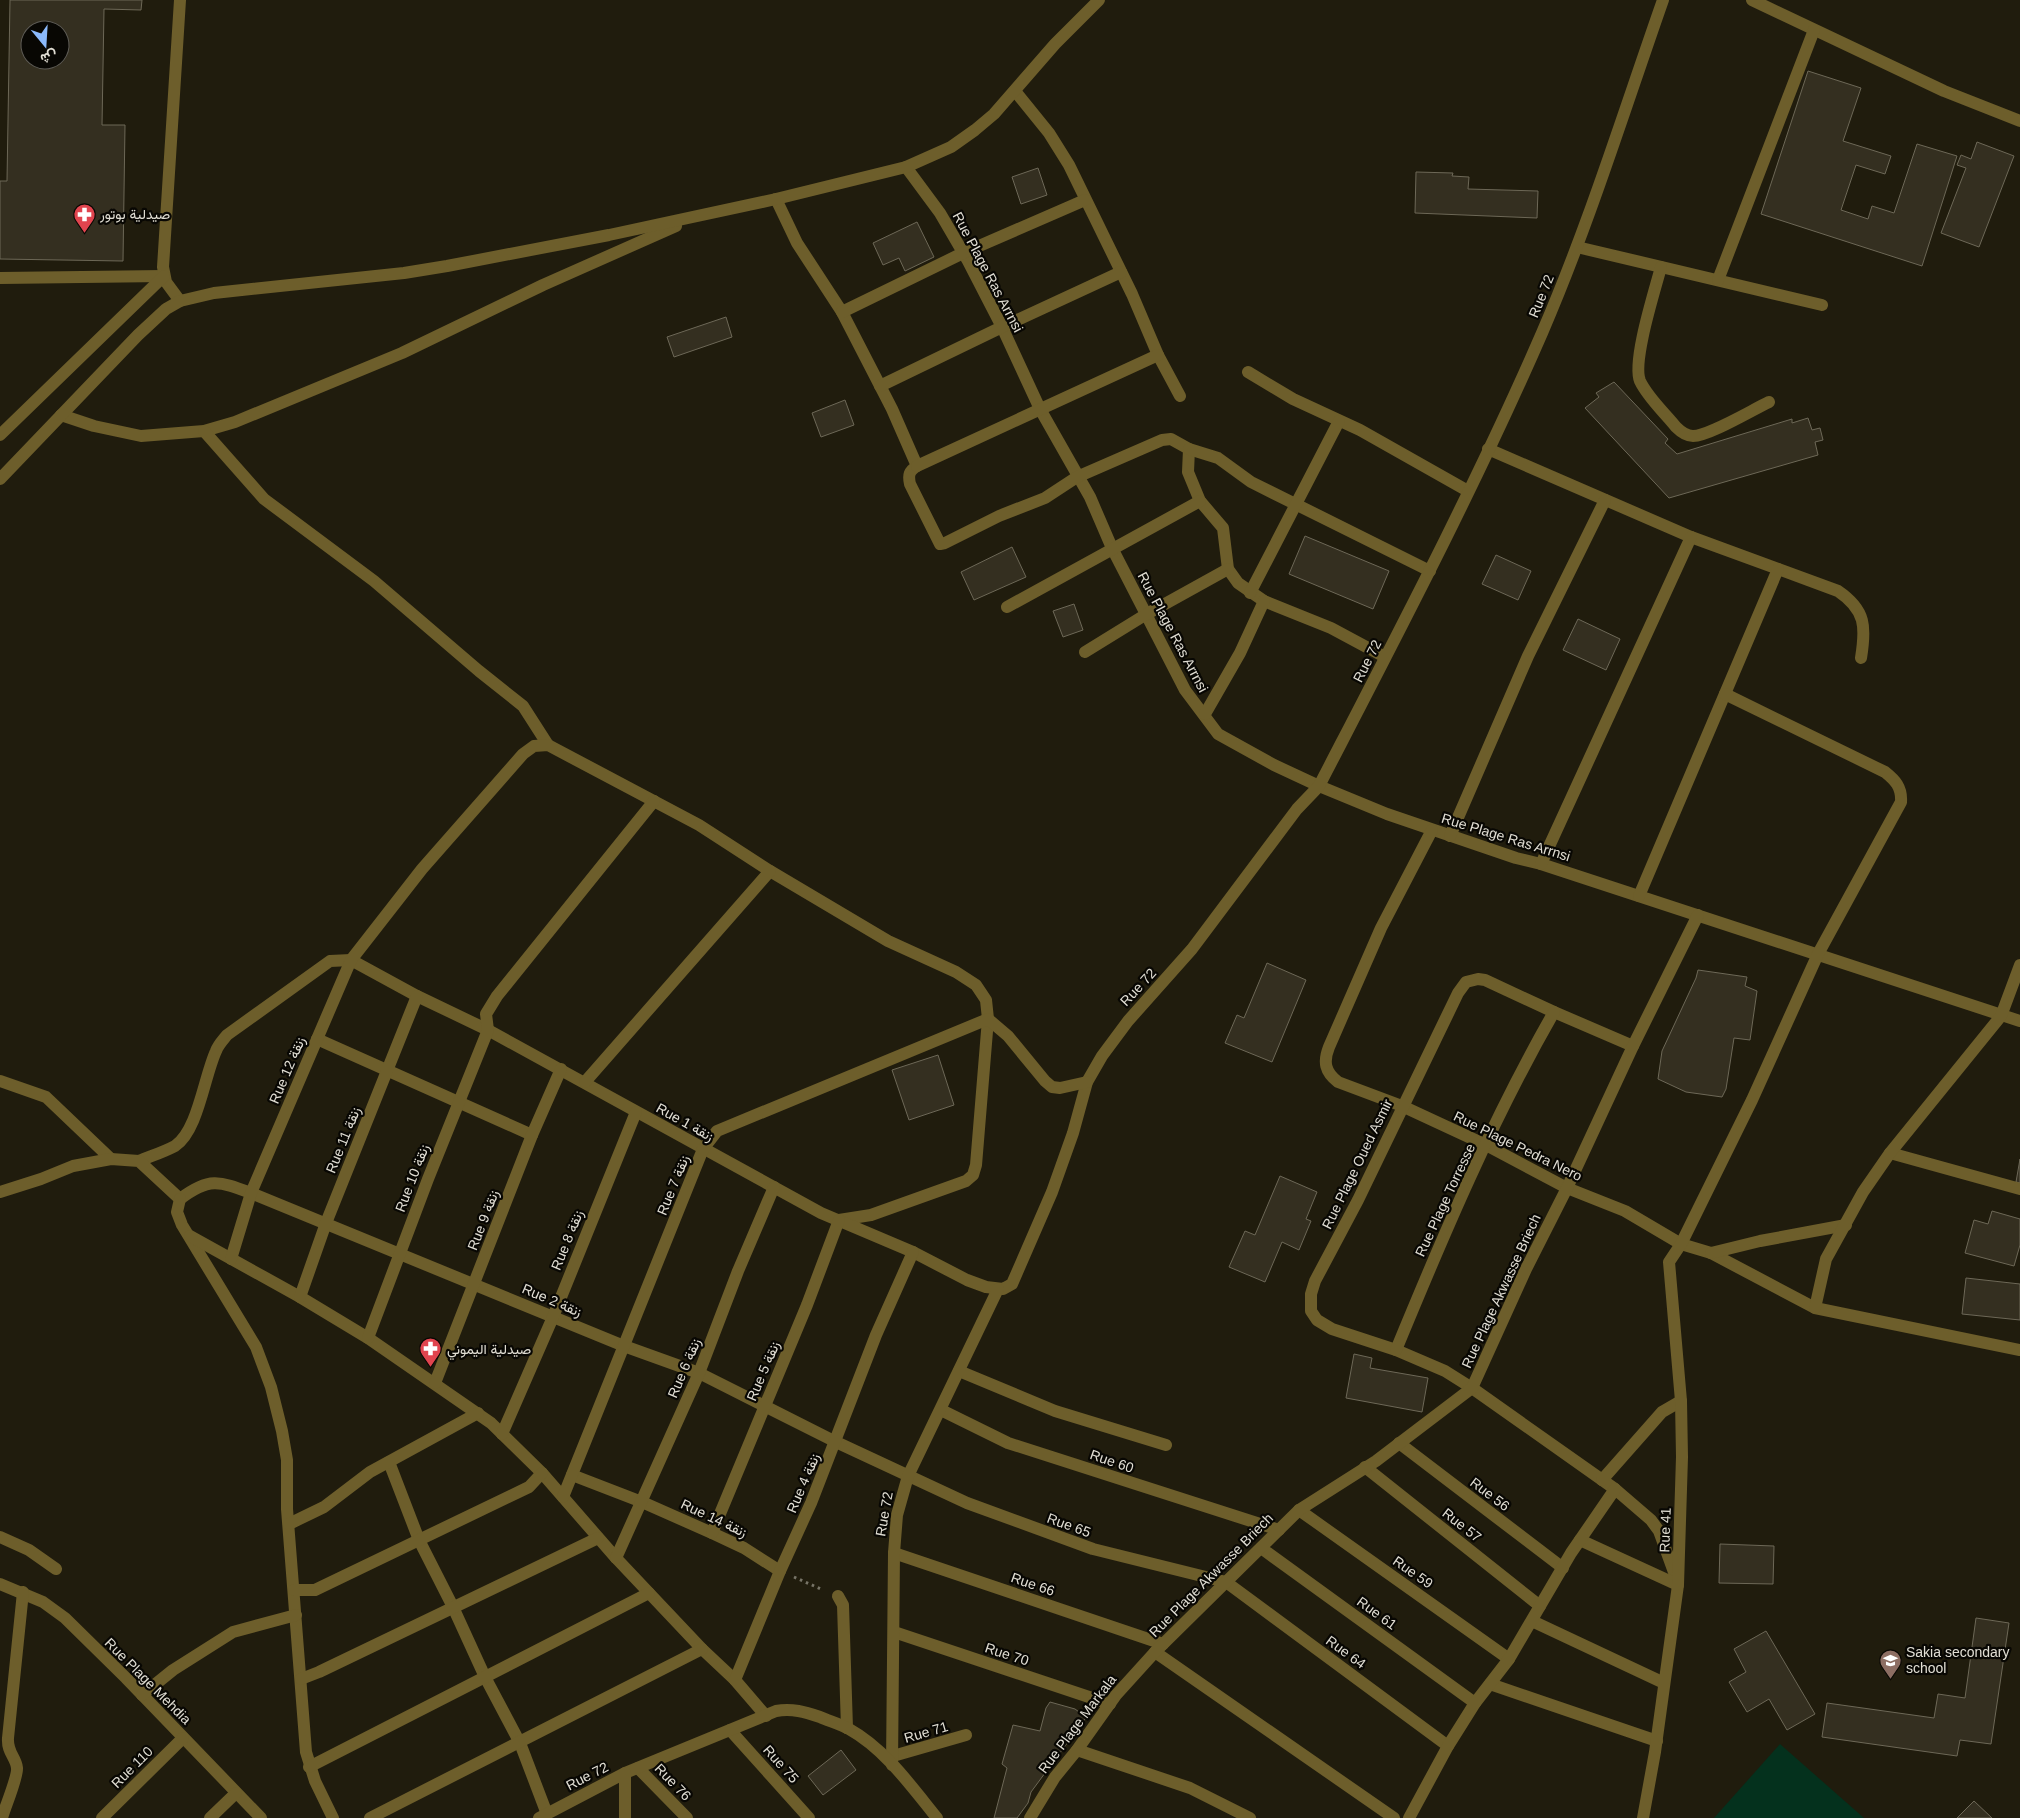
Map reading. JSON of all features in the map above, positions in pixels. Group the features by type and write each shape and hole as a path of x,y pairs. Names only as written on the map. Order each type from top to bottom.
{"street":[{"path":"180,0 163,257 164,276 180,301"},
{"path":"0,479 143,330 166,309 180,301 247,289 404,273 699,216 776,199 906,166 952,147 994,114 1055,44 1099,0"},
{"name":"Rue 72","path":"893,1760 894,1553 897,1515 908,1476 998,1289 1012,1284 1052,1192 1073,1132 1087,1082 1102,1056 1128,1021 1192,949 1297,808 1320,786 1386,658 1430,571 1542,332 1576,246 1663,0"},
{"path":"1752,0 1944,91 2020,121"},
{"path":"1718,280 1814,30"},
{"path":"1015,90 1056,144 1074,175 1132,294 1158,355 1180,396"},
{"name":"Rue Plage Ras Arrnsi","path":"906,166 940,213 963,253 1002,327 1040,409 1090,497 1112,548 1145,615 1185,690 1218,734 1320,786 1432,830 2020,1021"},
{"path":"776,199 797,243 842,312 880,386 917,466"},
{"path":"842,312 963,253 1085,200"},
{"path":"61,415 94,426 141,436 204,431 235,422 402,353 543,285 699,216"},
{"path":"1576,246 1822,305"},
{"path":"1661,267 1638,360 1640,379 1644,388 1681,432 1693,436 1706,433 1768,402"},
{"path":"880,386 1121,272"},
{"path":"0,278 164,276"},
{"path":"0,435 164,276"},
{"path":"1158,355 910,470 908,477 910,484 938,542 942,544 1000,516 1045,498 1078,477 1162,440 1172,439 1189,449 1218,458 1251,482 1430,571"},
{"path":"1248,372 1293,399 1360,430 1468,491"},
{"path":"1250,593 1339,421"},
{"path":"204,431 264,499 374,581 523,706 548,744 700,825 770,871 888,941 956,972 976,985 986,1000 988,1019 974,1175 966,1181 871,1215 839,1220"},
{"path":"1189,449 1188,472 1200,501 1223,528 1228,569 1238,583 1264,601 1331,628 1386,658"},
{"path":"1488,449 1690,537 1838,592 1858,608 1864,630 1861,658"},
{"path":"1450,836 1528,656 1605,500"},
{"path":"1007,607 1200,501"},
{"path":"1541,864 1690,537"},
{"path":"1085,652 1145,615 1228,569"},
{"path":"1639,896 1778,569"},
{"path":"1204,714 1240,653 1264,601"},
{"name":"Rue 41","path":"1643,1818 1678,1585 1682,1456 1681,1401 1669,1262 1681,1244 1752,1100 1818,954 1901,802 1902,794 1899,786 1885,772 1868,762 1725,694"},
{"name":"Rue 12 زنقة","path":"231,1259 251,1192 351,960 422,869 523,754 534,746 548,744"},
{"name":"Rue 10 زنقة","path":"368,1338 458,1101 488,1030 486,1014 497,996 654,801"},
{"name":"Rue Plage Pedra Nero","path":"1432,830 1380,928 1326,1054 1325,1061 1328,1073 1338,1082 1402,1106 1486,1146 1567,1188 1625,1211 1681,1244 1711,1253 1815,1308 2020,1350"},
{"path":"584,1082 770,871"},
{"name":"Rue Plage Akwasse Briech","path":"1159,1648 1299,1510 1366,1467 1472,1388 1633,1046 1698,915"},
{"path":"0,1192 41,1179 73,1166 111,1159 139,1161 176,1145 188,1133 216,1050 227,1035 330,961 351,960"},
{"name":"Rue 1 زنقة","path":"351,960 417,996 488,1030 561,1069 703,1150 821,1213 913,1252 967,1280 998,1289"},
{"path":"1815,1308 1826,1259 1838,1234 1846,1224 1863,1192 1890,1153 2001,1016 2020,966"},
{"name":"Rue Plage Oued Asmir","path":"1396,1350 1332,1329 1317,1320 1309,1304 1310,1294 1358,1200 1458,993 1466,982 1478,979 1494,984 1633,1046"},
{"name":"Rue 11 زنقة","path":"300,1297 326,1223 417,996"},
{"name":"Rue Plage Torresse","path":"1396,1350 1437,1251 1486,1146 1530,1055 1554,1012"},
{"path":"988,1019 1008,1036 1052,1087 1060,1088 1087,1082"},
{"name":"Rue 7 زنقة","path":"563,1497 703,1150 718,1131 988,1019"},
{"path":"316,1039 532,1135"},
{"name":"Rue 9 زنقة","path":"435,1383 532,1135 561,1069"},
{"path":"0,1081 46,1097 111,1159"},
{"name":"Rue 8 زنقة","path":"502,1434 553,1317 636,1112"},
{"path":"1890,1153 2020,1189"},
{"path":"139,1161 180,1199 177,1212 182,1224 209,1272 248,1330 263,1364 285,1446 304,1734 310,1767 333,1818"},
{"name":"Rue 2 زنقة","path":"180,1199 191,1191 216,1182 251,1192 624,1346 699,1373 908,1476"},
{"name":"Rue 6 زنقة","path":"616,1558 699,1373 738,1271 774,1188"},
{"name":"Rue 5 زنقة","path":"712,1533 807,1305 839,1220"},
{"path":"1711,1253 1846,1224"},
{"path":"190,1236 300,1297 368,1338 478,1413 542,1473 616,1558 734,1680 766,1716"},
{"name":"Rue 4 زنقة","path":"734,1680 811,1503 876,1335 913,1252"},
{"path":"1396,1350 1445,1371 1472,1388 1615,1489 1651,1520 1659,1531 1678,1585"},
{"path":"959,1371 1054,1411 1166,1445"},
{"path":"1602,1480 1662,1412 1681,1401"},
{"name":"Rue 60","path":"941,1410 1008,1443 1278,1530"},
{"path":"289,1524 324,1507 370,1472 478,1413"},
{"name":"Rue 56","path":"1399,1443 1563,1568"},
{"path":"389,1462 418,1540 520,1744 543,1816"},
{"name":"Rue 57","path":"1366,1467 1540,1606"},
{"path":"294,1590 315,1590 529,1488 542,1473"},
{"name":"Rue 14 زنقة","path":"572,1475 642,1502 712,1533 744,1548 780,1571"},
{"name":"Rue 65","path":"908,1476 967,1503 1093,1549 1226,1582"},
{"path":"1408,1818 1448,1746 1475,1703 1509,1659 1580,1540 1615,1489"},
{"name":"Rue 59","path":"1299,1510 1509,1659"},
{"path":"0,1537 29,1550 56,1569"},
{"path":"301,1679 598,1538"},
{"path":"1580,1540 1678,1585"},
{"name":"Rue 61","path":"1261,1548 1475,1703"},
{"name":"Rue 66","path":"894,1553 1159,1648 1394,1818"},
{"name":"Rue 64","path":"1226,1582 1448,1746"},
{"name":"Rue Plage Mehdia","path":"0,1584 23,1592 55,1609 142,1695 261,1818"},
{"path":"2,1818 17,1770 15,1761 8,1750 8,1738 23,1592"},
{"path":"310,1767 649,1593"},
{"path":"838,1596 843,1605 847,1728"},
{"path":"142,1695 173,1670 232,1632 296,1615"},
{"path":"1532,1621 1664,1683"},
{"name":"Rue 70","path":"894,1632 1110,1704"},
{"name":"Rue Plage Markala","path":"1030,1818 1055,1777 1077,1750 1116,1694 1159,1648"},
{"path":"370,1818 520,1744 702,1649"},
{"path":"1490,1684 1656,1741"},
{"name":"Rue 72","path":"543,1816 625,1773 782,1710 799,1710 847,1728 893,1760 937,1818"},
{"name":"Rue 75","path":"730,1730 809,1818"},
{"name":"Rue 71","path":"893,1760 966,1736"},
{"name":"Rue 110","path":"102,1818 183,1738"},
{"path":"1077,1750 1190,1788 1250,1818"},
{"name":"Rue 76","path":"638,1768 686,1818"},
{"path":"625,1773 625,1818"},
{"path":"210,1818 236,1793"}],"path":[{"path":"780,1571 838,1596"}],"green space":[{"path":"1780,1744 1864,1818 1714,1818"}],"building":[{"path":"10,0 142,0 141,10 104,9 102,125 125,125 123,261 0,259 0,181 7,181"},
{"path":"1808,71 1861,88 1843,141 1891,156 1885,174 1856,165 1841,210 1868,219 1872,206 1894,213 1917,144 1957,156 1922,266 1761,214"},
{"path":"1977,142 2014,156 1979,247 1941,233 1966,168 1957,165 1961,155 1971,159"},
{"path":"1038,168 1047,195 1021,204 1012,177"},
{"path":"1416,172 1453,173 1452,176 1469,177 1468,189 1538,191 1537,218 1415,213"},
{"path":"917,222 934,257 905,271 899,258 883,265 873,243"},
{"path":"726,317 732,337 674,357 667,337"},
{"path":"1614,382 1668,439 1665,443 1677,454 1792,419 1792,423 1808,418 1812,430 1820,428 1823,440 1815,442 1818,455 1669,498 1585,408 1599,397 1596,393"},
{"path":"845,400 854,425 821,437 812,413"},
{"path":"1305,536 1389,571 1373,609 1289,574"},
{"path":"1012,547 1026,577 974,600 961,572"},
{"path":"1496,555 1531,571 1518,600 1482,584"},
{"path":"1074,604 1083,630 1063,637 1053,611"},
{"path":"1578,619 1620,639 1606,670 1563,650"},
{"path":"1267,963 1306,980 1272,1062 1225,1043 1237,1015 1244,1018"},
{"path":"1698,970 1747,977 1745,986 1757,991 1750,1040 1734,1038 1726,1089 1722,1097 1686,1092 1658,1079 1662,1051"},
{"path":"938,1055 954,1105 909,1120 892,1070"},
{"path":"2020,1159 2020,1183 2016,1182"},
{"path":"1280,1176 1317,1192 1306,1219 1311,1221 1299,1250 1282,1242 1265,1282 1229,1267 1245,1231 1255,1235"},
{"path":"1992,1211 2020,1219 2020,1245 2014,1266 1965,1253 1974,1220 1988,1224"},
{"path":"1966,1278 2020,1284 2020,1320 1962,1314"},
{"path":"1354,1354 1372,1358 1370,1368 1428,1378 1422,1412 1346,1398"},
{"path":"1720,1544 1774,1546 1773,1584 1719,1583"},
{"path":"1976,1618 2009,1623 1991,1744 1960,1740 1957,1756 1822,1737 1827,1703 1934,1718 1938,1694 1965,1698"},
{"path":"1766,1631 1815,1714 1787,1730 1769,1699 1747,1712 1729,1682 1746,1672 1734,1649"},
{"path":"1050,1702 1075,1709 1086,1717 1031,1792 1028,1803 1017,1818 994,1818 1007,1768 1002,1764 1013,1725 1040,1731 1046,1708"},
{"path":"841,1750 856,1770 823,1795 808,1776"},
{"path":"1974,1801 1992,1818 1957,1818"}],"place":[{"name":"صيدلية بوتور","path":"84,233"},
{"name":"صيدلية اليموني","path":"431,1368"},
{"name":"Sakia secondary school","path":"1890,1679"}]}
